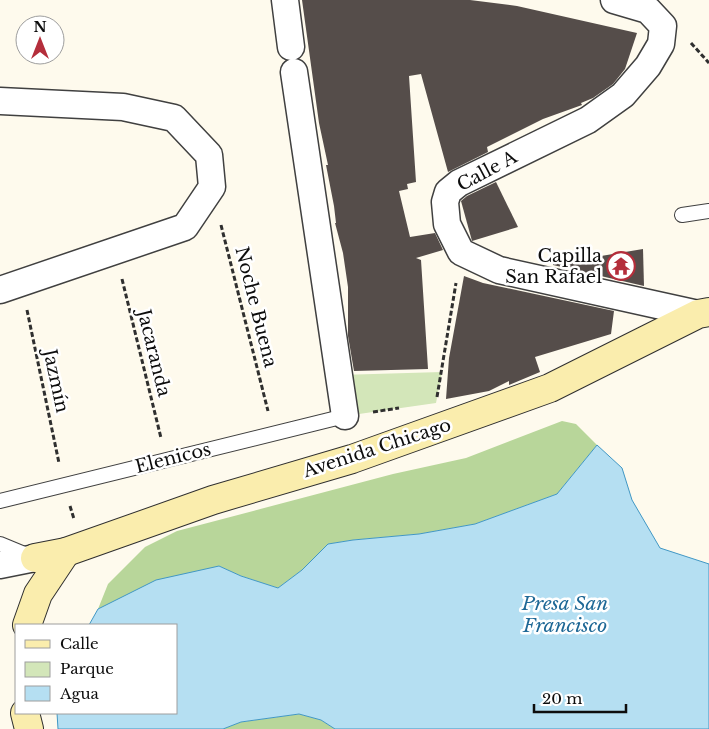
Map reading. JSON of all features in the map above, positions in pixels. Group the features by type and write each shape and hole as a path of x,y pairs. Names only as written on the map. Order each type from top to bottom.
{"street":[{"path":"285,0 291,47"},
{"name":"Calle A","path":"461,252 447,224 445,202 448,192 459,184 588,120 623,96 648,66 661,44 663,26 648,10 614,0"},
{"path":"294,72 345,416"},
{"path":"0,101 123,107 174,118 209,155 212,187 185,227 11,286"},
{"path":"461,252 499,270 704,313"},
{"name":"Avenida Chicago","path":"35,558 66,552 213,500 352,459 550,388 704,313"},
{"path":"27,624 38,594 66,552"},
{"path":"0,566 35,558"},
{"path":"25,714 29,729"}],"lane":[{"path":"682,215 709,210"},
{"name":"Elenicos","path":"0,501 345,416"},
{"path":"0,544 35,558"}],"path":[{"name":"Noche Buena","path":"212,187 273,433"},
{"name":"Jacaranda","path":"115,252 166,460"},
{"path":"436,403 461,252"},
{"name":"Jazmín","path":"11,286 64,486"},
{"path":"345,416 400,408"}],"green space":[{"path":"442,372 436,403 345,416 339,375"},
{"path":"562,421 576,424 597,445 557,494 475,524 419,534 328,544 302,570 278,588 241,576 219,566 98,609 108,584 145,547 177,531 393,474 466,458"},
{"path":"299,714 321,720 335,729 223,729 241,722"}],"water":[{"name":"Presa San Francisco","path":"597,445 622,468 632,500 660,548 709,564 709,729 335,729 321,720 299,714 241,722 223,729 58,729 57,714 178,714 178,624 90,624 98,609 156,580 219,566 241,576 278,588 302,570 328,544 419,534 475,524 557,494"}],"building":[{"path":"302,0 470,0 517,6 637,33 625,69 613,84 593,98 581,103 582,105 543,119 487,147 488,152 448,172 421,74 409,76 416,182 407,184 408,189 399,191 410,237 435,233 443,250 416,258 421,260 428,369 354,371 348,336 348,287 343,253 335,223 334,206 326,165 328,165 319,123"},
{"path":"496,182 518,227 472,241 461,201 467,196"},
{"path":"643,249 644,286 553,265 553,264"},
{"path":"464,276 483,283 614,311 611,334 535,357 540,372 509,385 509,381 489,391 446,399 449,358"}],"place":[{"name":"Capilla San Rafael","path":"621,266"}]}
